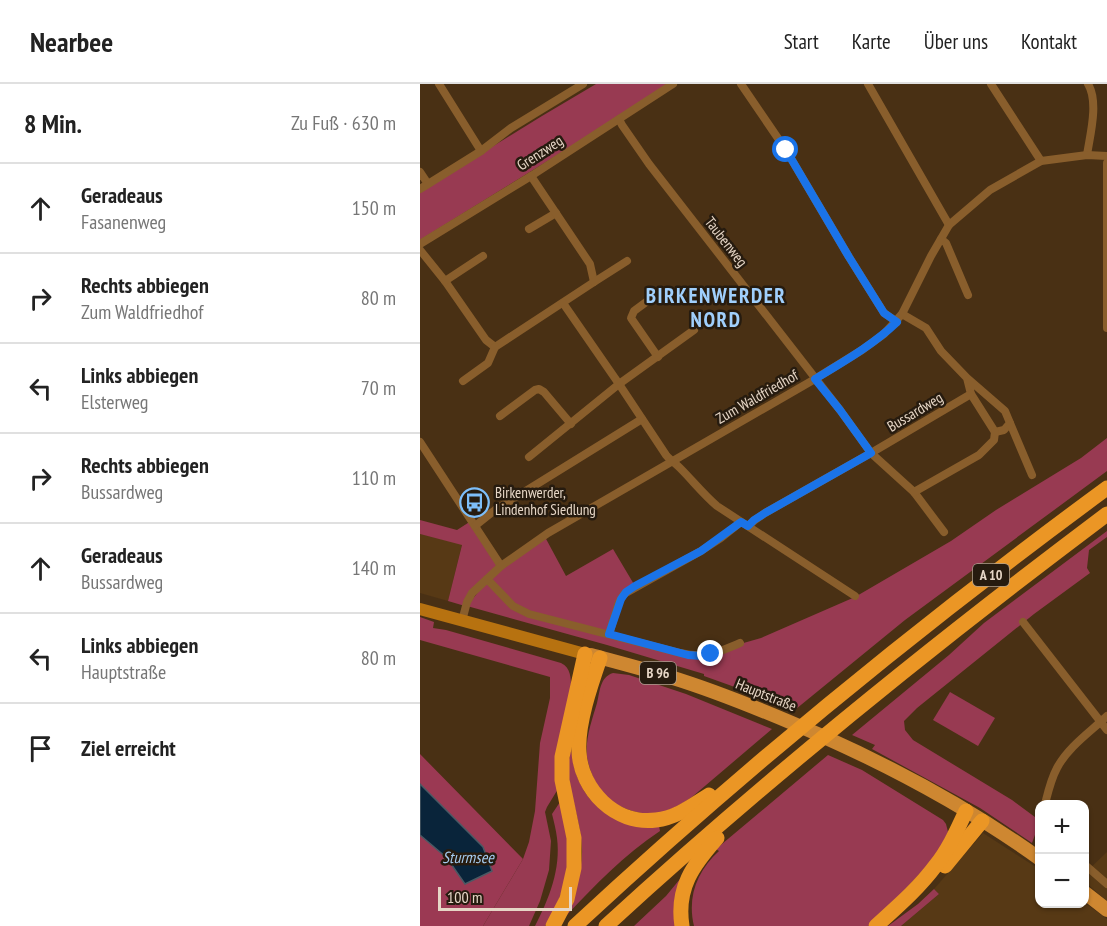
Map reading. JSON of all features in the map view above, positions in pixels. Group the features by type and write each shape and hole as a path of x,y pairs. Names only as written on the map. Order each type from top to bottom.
{"highway":[{"name":"A 10","path":"575,926 748,772 877,664 1107,488"},
{"name":"A 10","path":"606,926 752,797 951,633 1107,514"},
{"path":"592,656 579,737 579,752 583,774 588,785 604,804 632,818 646,821 663,819 680,813 748,772"},
{"path":"553,926 567,899 574,867 574,838 562,780 562,756 592,656"},
{"path":"682,926 681,910 684,887 694,865 752,797"},
{"path":"876,926 916,889 936,866 966,811"},
{"path":"883,926 925,889 982,821"}],"main road":[{"name":"Hauptstraße","path":"420,609 681,681 758,709 864,755 910,779 966,811 1035,856"},
{"path":"1089,896 1107,910"}],"street":[{"path":"439,84 482,151"},
{"path":"420,172 424,186 482,151 511,128 583,84"},
{"name":"Grenzweg","path":"420,244 674,84"},
{"path":"741,84 786,150 884,313 926,328 941,351 967,378 1005,411 1032,475"},
{"path":"868,84 950,225"},
{"path":"991,84 1041,161"},
{"path":"1087,155 1093,116 1092,91 1088,84"},
{"name":"Taubenweg","path":"619,119 649,164 871,453 914,492 944,532"},
{"name":"Zum Waldfriedhof","path":"462,621 468,598 501,566 549,533 815,379 884,334 899,318 950,225 990,190 1041,161 1087,155 1107,156"},
{"path":"1107,163 1107,328"},
{"path":"531,176 590,264 594,282"},
{"path":"529,229 556,213"},
{"path":"941,239 946,243 968,295"},
{"path":"420,250 445,281 486,340 495,347"},
{"path":"445,281 483,256"},
{"path":"463,381 488,363 495,347 627,261"},
{"path":"657,294 634,311 631,318 658,357"},
{"path":"563,303 672,462 678,465 707,498 855,596"},
{"path":"529,457 619,384 694,330"},
{"path":"914,492 979,454 994,440 995,432 971,394 967,378"},
{"path":"500,416 539,389 571,424"},
{"name":"Bussardweg","path":"609,634 621,599 626,592 971,394"},
{"path":"475,526 495,510 642,419"},
{"path":"995,432 1004,430 1010,423"},
{"path":"420,442 501,566"},
{"path":"487,579 506,600 523,612 680,654 701,656 740,643"},
{"path":"1023,622 1104,719 1107,730"},
{"path":"1046,800 1051,781 1061,762 1104,719"},
{"path":"1089,868 1107,884"}],"shaded area":[{"path":"596,84 672,84 420,240 420,191"},
{"path":"1107,438 1107,471 905,620 796,709 704,676 704,674 467,606 487,581 512,607 688,656 740,644 761,638 855,597 951,541 996,510 1081,458"},
{"path":"420,520 457,530 471,521 500,566 465,606 448,601 462,545 420,534"},
{"path":"1107,531 1107,537 1089,550 1087,568 1090,573 1034,614 904,721 905,730 913,740 1012,800 1035,817 1035,835 1032,843 980,808 872,749 875,745 852,735 984,623"},
{"path":"420,534 462,544 448,601 420,593"},
{"path":"545,537 566,576 613,549 635,586 626,591 608,633 518,608 488,580"},
{"path":"420,617 434,622 433,628 561,663 570,674 571,688 558,789 545,812 551,841 549,870 540,901 529,926 483,926 523,859 529,842 535,811 540,743 550,698 550,677 420,640"},
{"path":"613,673 629,675 686,694 772,729 692,797 663,812 652,814 635,812 619,806 601,791 592,775 587,757 588,736 601,685 605,678"},
{"path":"950,692 995,718 978,746 933,720"},
{"path":"571,747 576,774 590,799 659,826 660,831 622,860 565,917 582,858 580,829 568,770"},
{"path":"420,754 523,859 483,926 420,926 420,835 447,858 465,884 483,847 420,784"},
{"path":"828,755 862,770 943,820 948,832 937,855 868,926 694,926 693,895 705,867 719,851 716,849"},
{"path":"560,802 568,839 567,874 556,906 545,926 535,926 545,905 555,872 558,850 552,814"},
{"path":"983,833 1035,866 1035,908 1089,908 1089,906 1107,919 1107,926 901,926 939,894 934,889"},
{"path":"1107,852 1107,901 1089,885 1089,869"},
{"path":"680,879 675,926 634,926 666,896"},
{"path":"934,889 939,894 901,926 888,926 918,904"}],"water":[{"name":"Sturmsee","path":"420,784 483,847 492,871 465,884 447,858 420,835"}],"place":[{"name":"Birkenwerder, Lindenhof Siedlung","path":"474,502"}],"district":[{"name":"BIRKENWERDER NORD","path":"716,308"}],"route":[{"path":"711,654 701,656 680,654 609,634 622,596 635,586 701,551 741,522 748,526 765,513 871,453 815,379 862,350 897,322 884,313 786,150"}]}
